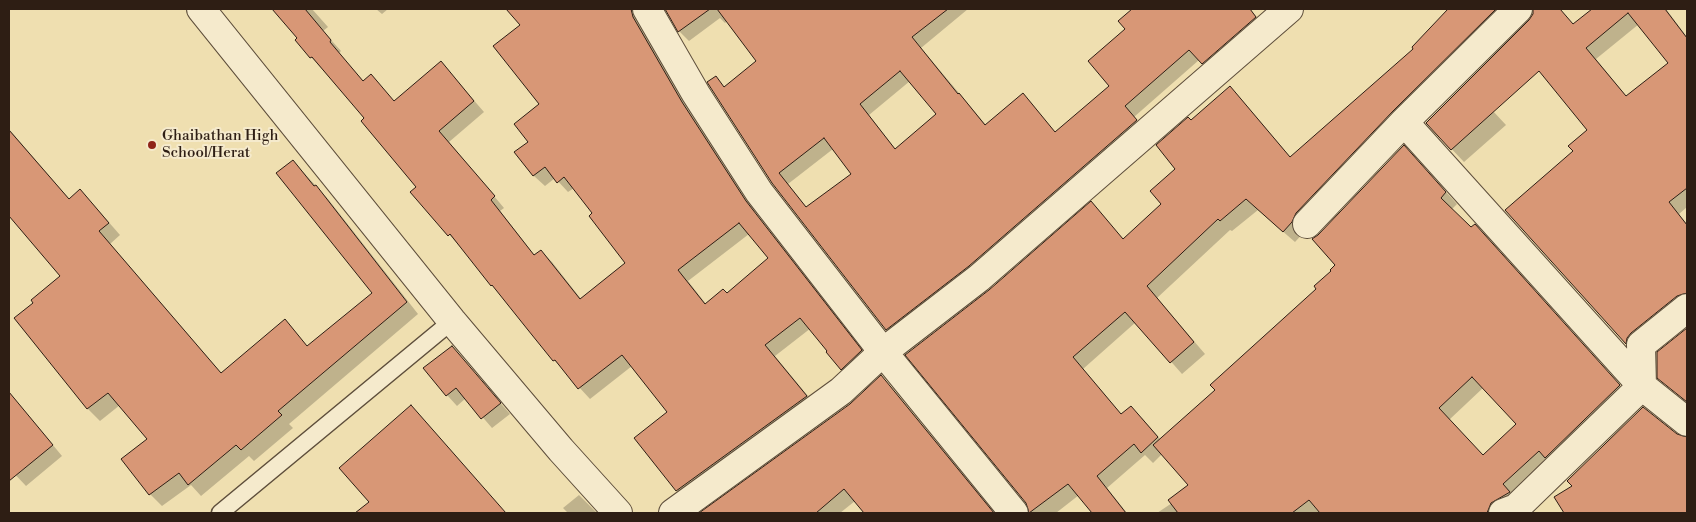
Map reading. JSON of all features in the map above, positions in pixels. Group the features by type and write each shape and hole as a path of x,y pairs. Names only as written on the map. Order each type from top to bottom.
{"street":[{"path":"201,9 452,321 561,450 618,513"},
{"path":"647,9 696,94 760,192 882,352 1014,513"},
{"path":"672,513 841,391 882,352 979,278 1289,9"},
{"path":"1306,224 1404,122 1518,9"},
{"path":"1404,122 1642,386 1687,422"},
{"path":"1503,513 1516,508 1642,386 1640,345 1687,308"}],"lane":[{"path":"220,513 452,321"}],"building":[{"path":"272,9 305,9 363,81 371,74 394,101 441,61 474,101 439,131 495,196 491,200 534,255 541,250 580,299 625,263 589,216 592,213 564,177 557,183 545,167 533,176 514,152 528,142 514,124 539,104 493,46 520,25 506,9 631,9 633,17 682,102 746,201 862,350 841,370 800,318 765,345 807,396 676,491 634,438 667,412 622,355 578,389 450,234 448,236 410,192 416,187 361,121 364,118 295,40 297,38","holes":["739,223 768,258 727,293 723,289 705,304 678,270"]},
{"path":"665,9 710,9 678,32"},
{"path":"717,9 948,9 912,37 958,94 985,125 1023,93 1055,132 1109,86 1088,61 1125,29 1118,21 1132,9 1250,9 1256,17 1202,64 1189,50 1125,106 1137,120 969,266 886,330 772,183 707,82 716,76 724,87 756,61","holes":["900,71 936,114 895,149 860,104","824,138 851,174 806,207 779,173"]},
{"path":"1448,9 1496,9 1393,111 1296,213 1292,222 1283,232 1246,199 1220,221 1218,219 1147,286 1194,342 1170,363 1125,312 1073,357 1121,414 1131,406 1158,437 1141,453 1134,444 1097,476 1126,513 1092,513 1068,484 1029,513 1026,503 905,355 989,290 1091,201 1123,239 1161,204 1150,191 1175,169 1156,145 1188,117 1191,120 1230,86 1290,157 1413,49 1412,47"},
{"path":"1533,9 1560,9 1573,24 1592,9 1665,9 1687,38 1687,188 1669,202 1687,225 1687,293 1677,296 1631,333 1627,338 1626,344 1505,210 1573,151 1568,146 1587,130 1539,71 1451,150 1426,123 1533,14","holes":["1628,13 1668,63 1626,96 1586,48"]},
{"path":"9,130 69,199 80,189 109,223 99,231 221,373 285,319 307,346 372,293 276,173 293,160 314,186 316,185 407,302 278,411 282,415 241,450 236,445 188,485 179,473 149,495 121,459 147,439 108,393 87,409 14,318 33,303 31,300 60,276 9,216"},
{"path":"1404,145 1446,192 1441,198 1471,227 1475,224 1620,385 1545,458 1539,451 1503,484 1510,492 1491,503 1487,513 1320,513 1309,500 1292,513 1178,513 1168,500 1188,485 1153,445 1215,390 1210,385 1316,289 1314,286 1331,271 1335,265 1312,239","holes":["1472,377 1516,424 1483,455 1439,408"]},
{"path":"1687,328 1687,402 1657,378 1657,352"},
{"path":"452,346 501,403 481,419 456,388 446,396 423,368"},
{"path":"881,375 994,513 864,513 844,489 816,513 699,513 850,404"},
{"path":"9,392 53,445 9,481"},
{"path":"411,405 506,513 355,513 369,502 339,468"},
{"path":"1643,407 1677,434 1687,437 1687,513 1564,513 1554,497 1572,486 1567,481"}],"place":[{"name":"Ghaibathan High School/Herat","path":"152,145"}]}
